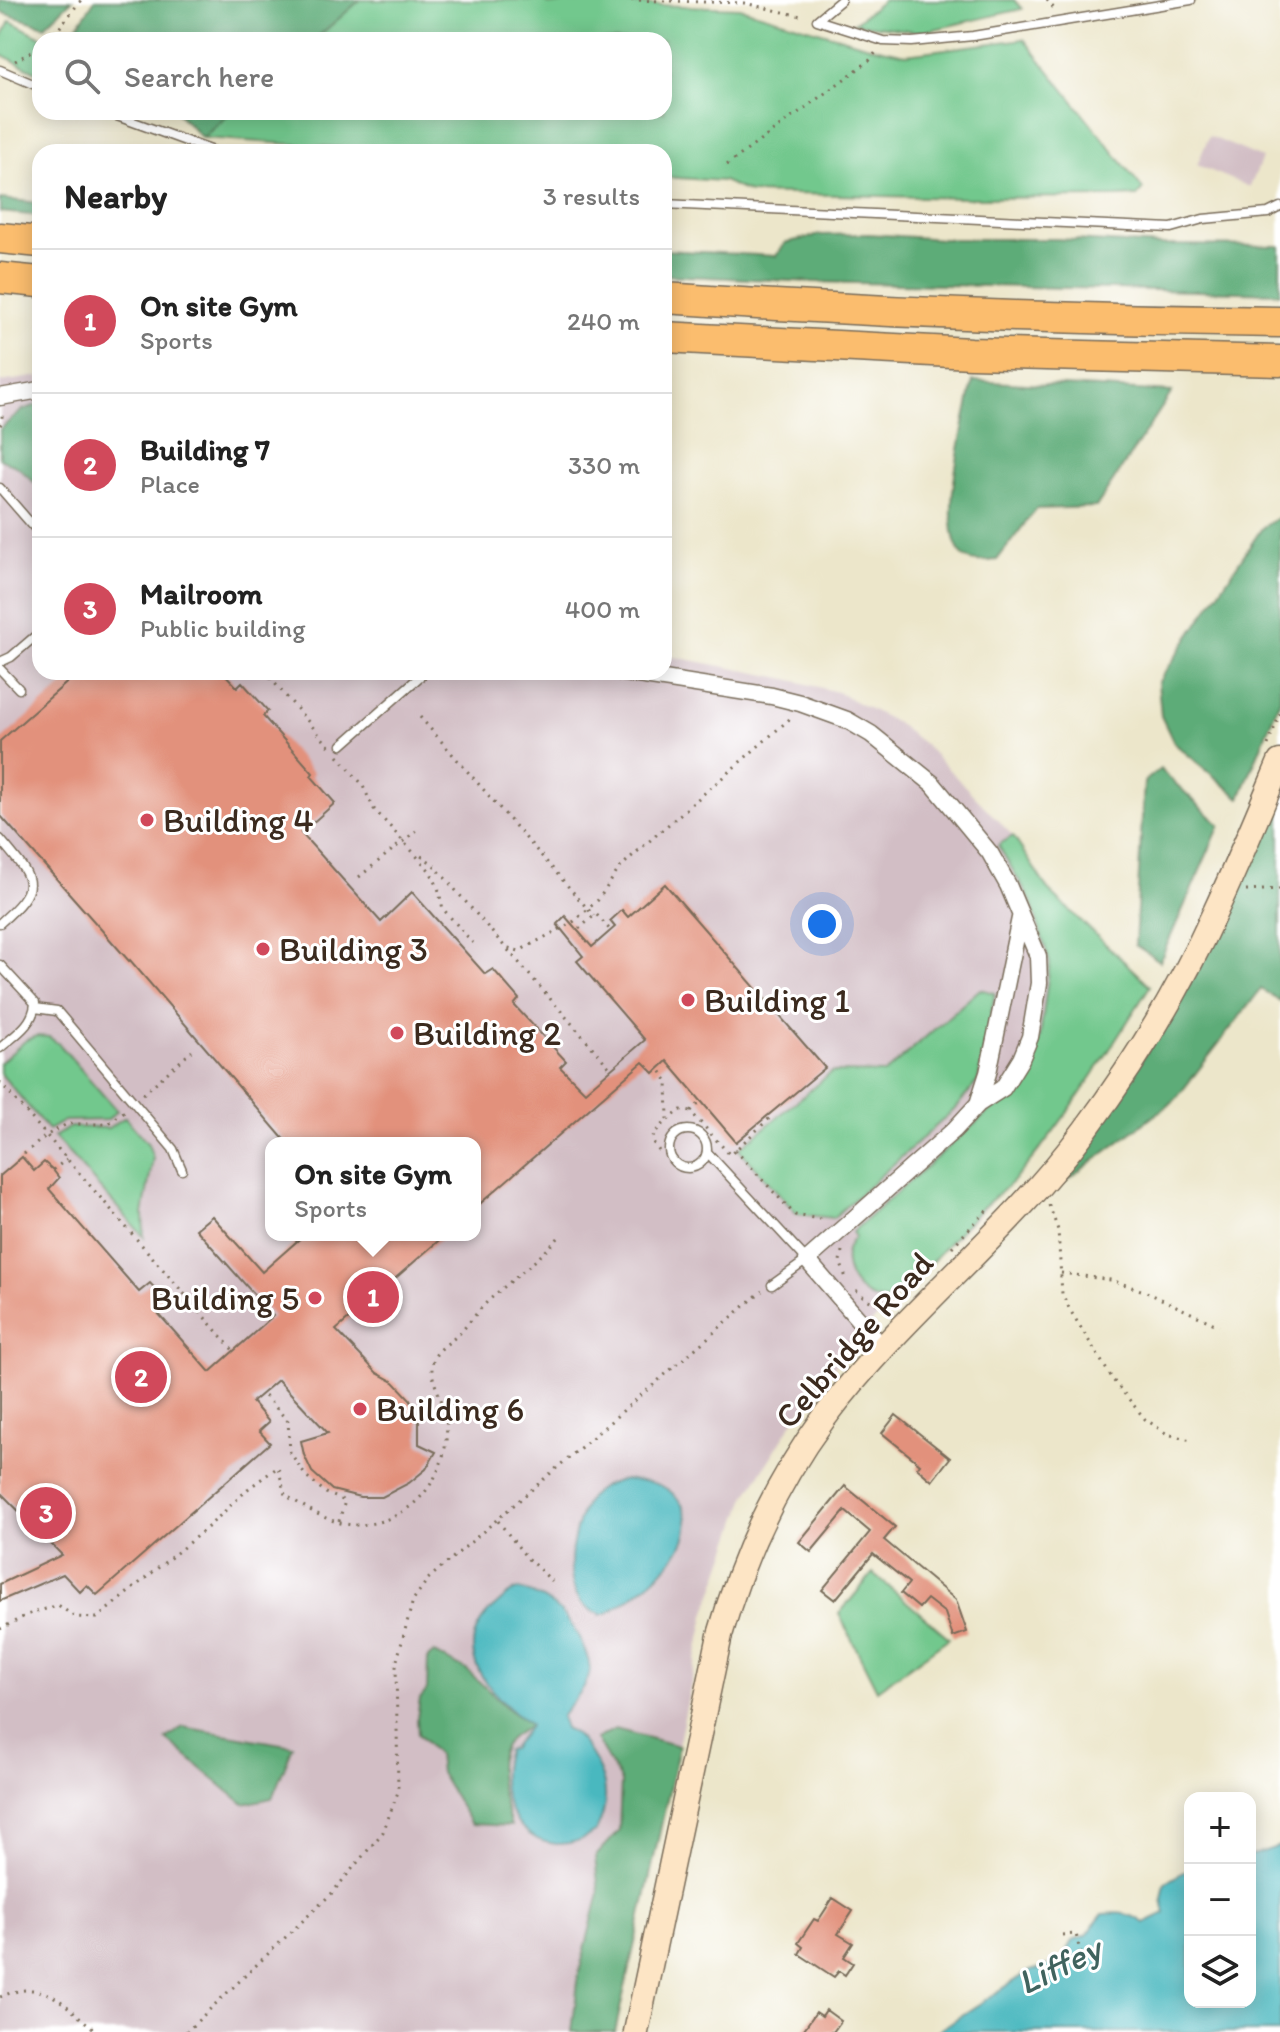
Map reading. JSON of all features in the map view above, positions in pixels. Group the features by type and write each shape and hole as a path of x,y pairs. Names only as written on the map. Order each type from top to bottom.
{"highway":[{"path":"0,238 32,241"},
{"path":"0,278 32,281"},
{"path":"672,299 811,308 1280,322"},
{"path":"672,337 971,353 1280,361"}],"main road":[{"name":"Celbridge Road","path":"636,2032 696,1740 731,1597 766,1511 824,1418 884,1349 1046,1177 1084,1132 1129,1067 1171,999 1229,882 1273,757"}],"street":[{"path":"0,397 32,391"},
{"path":"670,680 800,703 847,720 871,734 933,784 990,853 1008,885 1038,956 1030,1037 1003,1088 978,1104 954,1130 807,1260 884,1349"},
{"path":"978,1104 988,1073 1020,918"}],"lane":[{"path":"817,20 841,0"},
{"path":"817,20 883,41 912,42 973,36 1191,0"},
{"path":"0,70 32,84"},
{"path":"128,120 194,144"},
{"path":"672,204 1171,228 1203,219 1268,213 1280,207"},
{"path":"0,488 32,525"},
{"path":"0,662 32,639"},
{"path":"0,669 19,689"},
{"path":"342,745 416,680"},
{"path":"0,839 24,867 29,894 0,923"},
{"path":"0,965 35,1003 28,1023 0,1048"},
{"path":"35,1008 57,1011 173,1149 182,1170"},
{"path":"707,1152 701,1163 684,1168 670,1157 669,1143 679,1131 697,1131 705,1140 707,1152 807,1260 772,1285"}],"path":[{"path":"56,32 81,0"},
{"path":"631,0 744,3 817,20"},
{"path":"727,165 869,61 883,41"},
{"path":"8,64 32,51"},
{"path":"272,680 358,778 374,809 430,871 443,909 473,943"},
{"path":"505,947 519,951 573,922 606,890 622,866 797,713 800,703"},
{"path":"1273,757 1280,713"},
{"path":"420,717 587,909 611,931"},
{"path":"359,877 416,831"},
{"path":"421,856 432,863 611,1069"},
{"path":"1229,882 1247,892 1280,889"},
{"path":"579,929 594,916"},
{"path":"24,1154 47,1135 67,1124 108,1124 192,1051"},
{"path":"659,1069 667,1080 668,1120"},
{"path":"0,1082 233,1350"},
{"path":"691,1112 700,1103"},
{"path":"659,1151 652,1141 654,1133 681,1110 691,1112 730,1155 772,1116"},
{"path":"735,1150 795,1215 831,1222 845,1240 840,1261 843,1274 863,1297 880,1305 895,1303 904,1297"},
{"path":"53,1170 68,1158"},
{"path":"1046,1177 1049,1207 1058,1230 1062,1294 1070,1310 1113,1380 1145,1419 1167,1434 1191,1440"},
{"path":"947,1251 989,1209"},
{"path":"0,1629 27,1615 58,1605 75,1617 97,1618 209,1526 249,1488 278,1467 285,1495 322,1517 356,1525 404,1511 420,1500 431,1486 445,1452 446,1415 431,1371 436,1354 459,1334 487,1302 543,1256 560,1236"},
{"path":"1061,1273 1111,1280 1144,1291 1219,1326"},
{"path":"186,2032 332,1893 383,1832 398,1792 396,1664 413,1600 428,1579 772,1285"},
{"path":"265,1396 288,1421 290,1452 305,1475 326,1493 345,1501 339,1521"},
{"path":"498,1521 527,1558 552,1581"},
{"path":"1062,1935 1076,1934 1081,1956 1102,1950"},
{"path":"0,1997 14,1991 51,1993 98,2032"}],"shaded area":[{"path":"1209,136 1262,158 1250,187 1197,165"},
{"path":"32,377 32,680 672,680 672,657 788,679 837,692 895,722 924,744 1013,836 1049,891 1150,986 1064,1119 1036,1156 842,1353 835,1367 794,1420 746,1497 705,1615 655,1859 615,2032 0,2032 0,382"}],"green space":[{"path":"0,0 72,0 45,26 0,12"},
{"path":"95,0 360,0 323,32 73,32"},
{"path":"360,0 542,0 550,5 572,2 740,8 906,54 1024,39 1143,189 1137,196 1116,197 967,198 750,193 723,181 672,178 672,144 289,144 202,138 223,120 672,120 672,32 323,32"},
{"path":"884,0 1014,0 1022,9 922,32 854,23"},
{"path":"10,21 32,32 32,70 0,54 0,41"},
{"path":"184,120 223,120 202,138"},
{"path":"0,199 32,202 32,215 0,212"},
{"path":"819,235 1280,246 1280,293 812,282 672,275 672,250 776,256 785,243"},
{"path":"973,381 1172,392 1096,507 1036,509 997,560 977,561 966,558 957,546 952,526 959,446"},
{"path":"32,407 32,480 18,467 0,459 0,429 23,410"},
{"path":"1280,516 1280,700 1240,798 1174,743 1161,716 1158,683 1262,528"},
{"path":"1160,769 1220,825 1160,961 1135,945 1144,782"},
{"path":"1280,792 1280,1001 1261,989 1175,1100 1065,1182 1212,947"},
{"path":"1013,836 1049,891 1150,986 1074,1103 1018,1175 974,1216 909,1286 890,1298 872,1298 862,1292 849,1276 846,1255 855,1237 852,1232 1010,1093 1027,1074 1040,1037 1050,963 1031,901 998,845"},
{"path":"980,989 995,993 978,1081 954,1110 833,1218 797,1214 739,1149 832,1072 885,1073"},
{"path":"37,1036 49,1037 60,1045 117,1111 107,1120 64,1121 48,1130 0,1073 0,1063 26,1040"},
{"path":"125,1117 148,1144 153,1158 143,1214 144,1237 54,1137 70,1127 108,1128"},
{"path":"873,1573 949,1638 877,1690 839,1614"},
{"path":"434,1653 467,1670 509,1710 530,1725 509,1740 500,1759 500,1782 511,1826 471,1824 440,1773 438,1755 418,1734 420,1699 427,1690 428,1658"},
{"path":"183,1727 293,1746 272,1798 244,1804 166,1739"},
{"path":"615,1729 679,1746 615,2032 572,2032 579,1973 599,1893 595,1857 619,1831 621,1782 596,1739"}],"water":[{"path":"621,1480 652,1483 671,1492 686,1515 686,1532 680,1549 668,1565 636,1594 606,1614 590,1610 579,1599 573,1584 572,1547 576,1528 589,1499 599,1489"},
{"path":"519,1589 543,1599 560,1611 574,1628 589,1663 587,1681 561,1717 565,1728 586,1747 597,1766 604,1785 605,1803 596,1831 574,1842 555,1844 537,1839 522,1828 511,1812 503,1772 507,1750 512,1749 530,1725 489,1687 479,1672 474,1656 474,1640 480,1624 494,1607"},
{"name":"Liffey","path":"1280,1846 1280,2032 936,2032 1030,1971 1060,1962 1072,1941 1086,1935 1103,1914 1125,1914 1144,1923 1165,1913 1162,1899 1165,1883 1184,1872 1184,2008 1256,2008 1256,1854"}],"building":[{"path":"70,680 230,680 237,687 242,682 268,711 263,716 335,803 301,833 381,922 412,892 485,974 493,969 519,999 514,1005 566,1061 560,1067 585,1092 645,1040 577,961 583,956 557,924 565,916 592,947 615,927 610,921 622,910 628,917 665,884 825,1068 736,1142 667,1061 654,1073 643,1062 481,1203 481,1137 282,1137 0,815 0,741"},
{"path":"22,1157 34,1171 44,1162 53,1170 59,1178 49,1189 139,1292 150,1283 166,1300 156,1311 210,1372 273,1316 196,1229 212,1216 262,1272 297,1241 438,1241 336,1330 377,1373 394,1382 410,1399 419,1420 419,1444 436,1452 426,1469 409,1483 382,1497 360,1497 332,1490 312,1472 301,1441 328,1433 278,1380 252,1402 269,1422 259,1431 270,1443 97,1595 87,1585 80,1592 63,1574 0,1601 0,1584 62,1555 0,1492 0,1176"},
{"path":"896,1415 950,1458 932,1481 917,1468 920,1464 882,1433"},
{"path":"845,1486 895,1527 884,1540 956,1600 967,1632 953,1637 945,1613 927,1599 919,1608 901,1593 909,1583 873,1554 835,1600 822,1590 870,1532 845,1511 811,1552 799,1542"},
{"path":"833,1898 853,1911 838,1934 853,1943 844,1957 853,1963 845,1975 839,1971 834,1977 799,1954 803,1947 798,1943"},
{"path":"826,2010 841,2021 833,2032 802,2032 816,2012 822,2016"}],"place":[{"name":"Building 4","path":"147,820"},
{"name":"Building 3","path":"263,949"},
{"name":"Building 1","path":"688,1000"},
{"name":"Building 2","path":"397,1033"},
{"name":"On site Gym","path":"373,1297"},
{"name":"Building 5","path":"315,1298"},
{"name":"Building 7","path":"141,1377"},
{"name":"Building 6","path":"360,1409"},
{"name":"Mailroom","path":"46,1513"}]}
